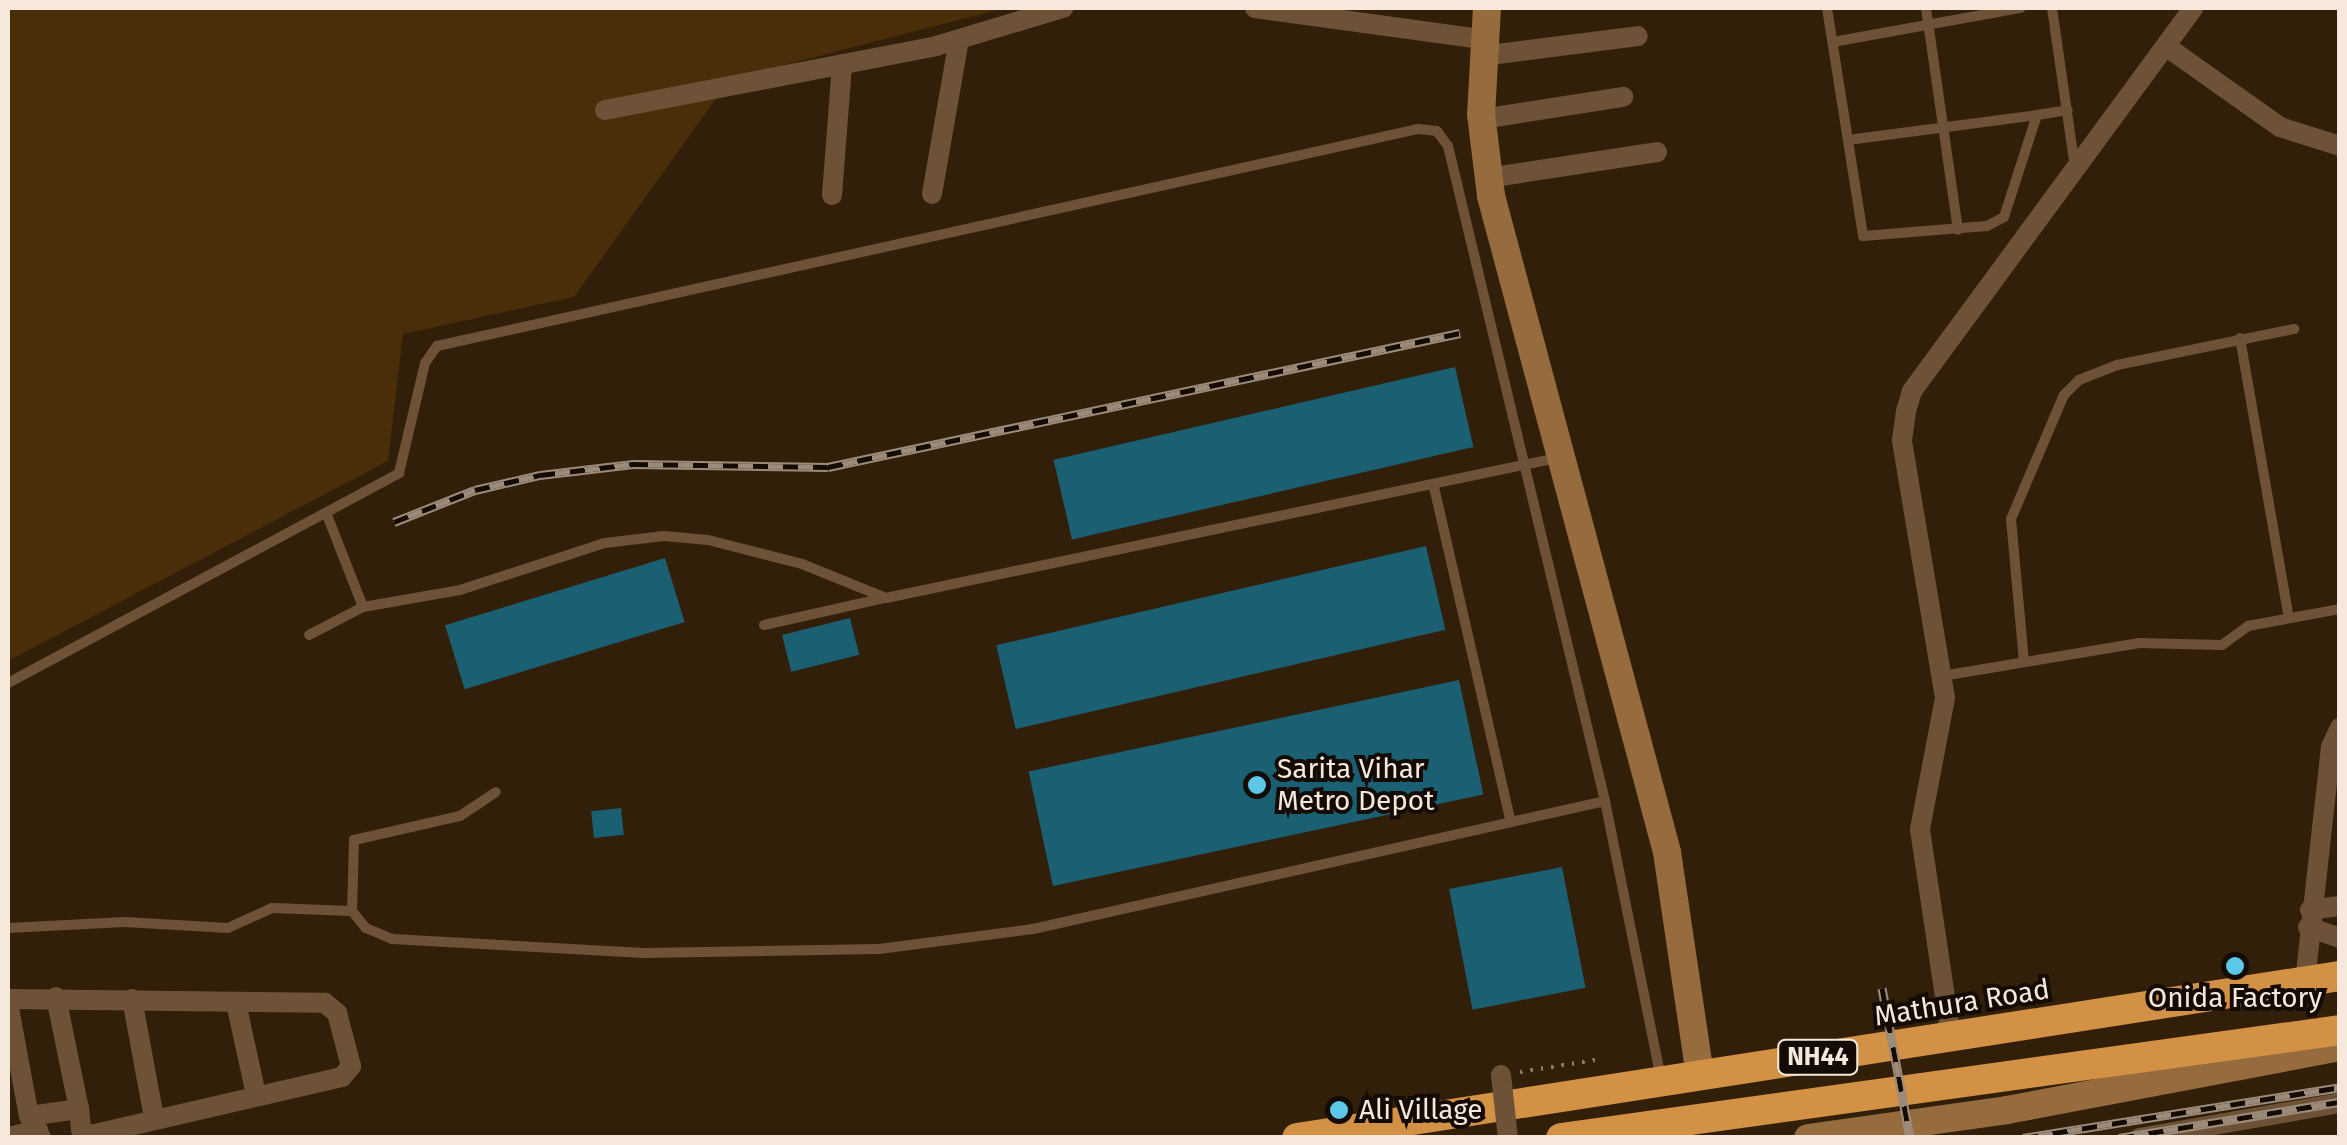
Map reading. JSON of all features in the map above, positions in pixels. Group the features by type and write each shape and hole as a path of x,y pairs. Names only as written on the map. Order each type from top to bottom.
{"highway":[{"name":"Mathura Road","path":"1297,1138 2340,976"},
{"name":"NH44","path":"1561,1138 2340,1030"}],"street":[{"path":"605,110 959,40 1063,8"},
{"path":"1255,8 1337,15 1482,48 1638,36"},
{"path":"1488,8 1482,48 1482,119 1488,178 1666,852 1700,1076"},
{"path":"1951,1037 1920,829 1944,722 1942,676 1902,440 1906,411 1912,391 2193,8"},
{"path":"932,194 959,40"},
{"path":"2167,46 2280,127 2340,146"},
{"path":"832,195 842,64"},
{"path":"1482,119 1623,97"},
{"path":"1488,178 1657,152"},
{"path":"2305,982 2309,918 2331,747 2340,728"},
{"path":"2309,918 2340,906"},
{"path":"2309,918 2340,938"},
{"path":"36,1128 8,1001 56,997 326,1003 337,1014 351,1066 342,1077 85,1134 56,997"},
{"path":"132,999 154,1118"},
{"path":"236,1003 256,1095"},
{"path":"1808,1138 2007,1110 2340,1047"},
{"path":"1501,1075 1508,1138"},
{"path":"2139,1138 2340,1103"},
{"path":"8,1137 78,1109"}],"lane":[{"path":"1828,8 1863,236 1958,230 2004,217 2037,115"},
{"path":"1926,8 1958,230"},
{"path":"1833,42 2021,8"},
{"path":"2052,8 2075,173"},
{"path":"1848,140 2068,110"},
{"path":"8,682 327,516 399,473 427,356 445,344 1418,129 1437,131 1448,146 1605,801 1662,1082"},
{"path":"2024,662 2011,519 2064,394 2079,380 2117,366 2294,328"},
{"path":"2240,338 2289,618"},
{"path":"764,625 1559,458"},
{"path":"1434,487 1511,822"},
{"path":"327,516 363,607"},
{"path":"309,636 363,607 460,590 566,551 664,536 802,564 886,598"},
{"path":"1942,676 2139,642 2222,645 2248,626 2340,608"},
{"path":"496,792 460,816 354,840 352,911 366,928 392,939 644,953 880,949 1034,929 1605,801"},
{"path":"8,928 124,922 228,928 272,908 352,911"}],"path":[{"path":"1501,1075 1595,1060"}],"shaded area":[{"path":"8,8 1005,8 730,79 574,297 403,334 388,461 8,661"}],"building":[{"path":"1455,367 1473,447 1072,540 1054,460"},
{"path":"1426,546 1445,630 1016,729 996,645"},
{"path":"665,558 685,622 465,689 445,625"},
{"path":"850,618 859,655 791,672 782,635"},
{"name":"Sarita Vihar Metro Depot","path":"1459,680 1483,794 1053,886 1029,771"},
{"path":"621,808 624,835 594,838 591,811"},
{"path":"1562,867 1585,988 1473,1010 1449,889"}],"railway":[{"path":"394,522 475,490 540,475 633,464 828,467 1460,333"},
{"path":"1882,988 1910,1138"},
{"path":"2023,1138 2340,1087"},
{"path":"2119,1138 2340,1102"}],"place":[{"name":"Sarita Vihar Metro Depot","path":"1257,785"},
{"name":"Onida Factory","path":"2235,966"},
{"name":"Ali Village","path":"1339,1110"}]}
